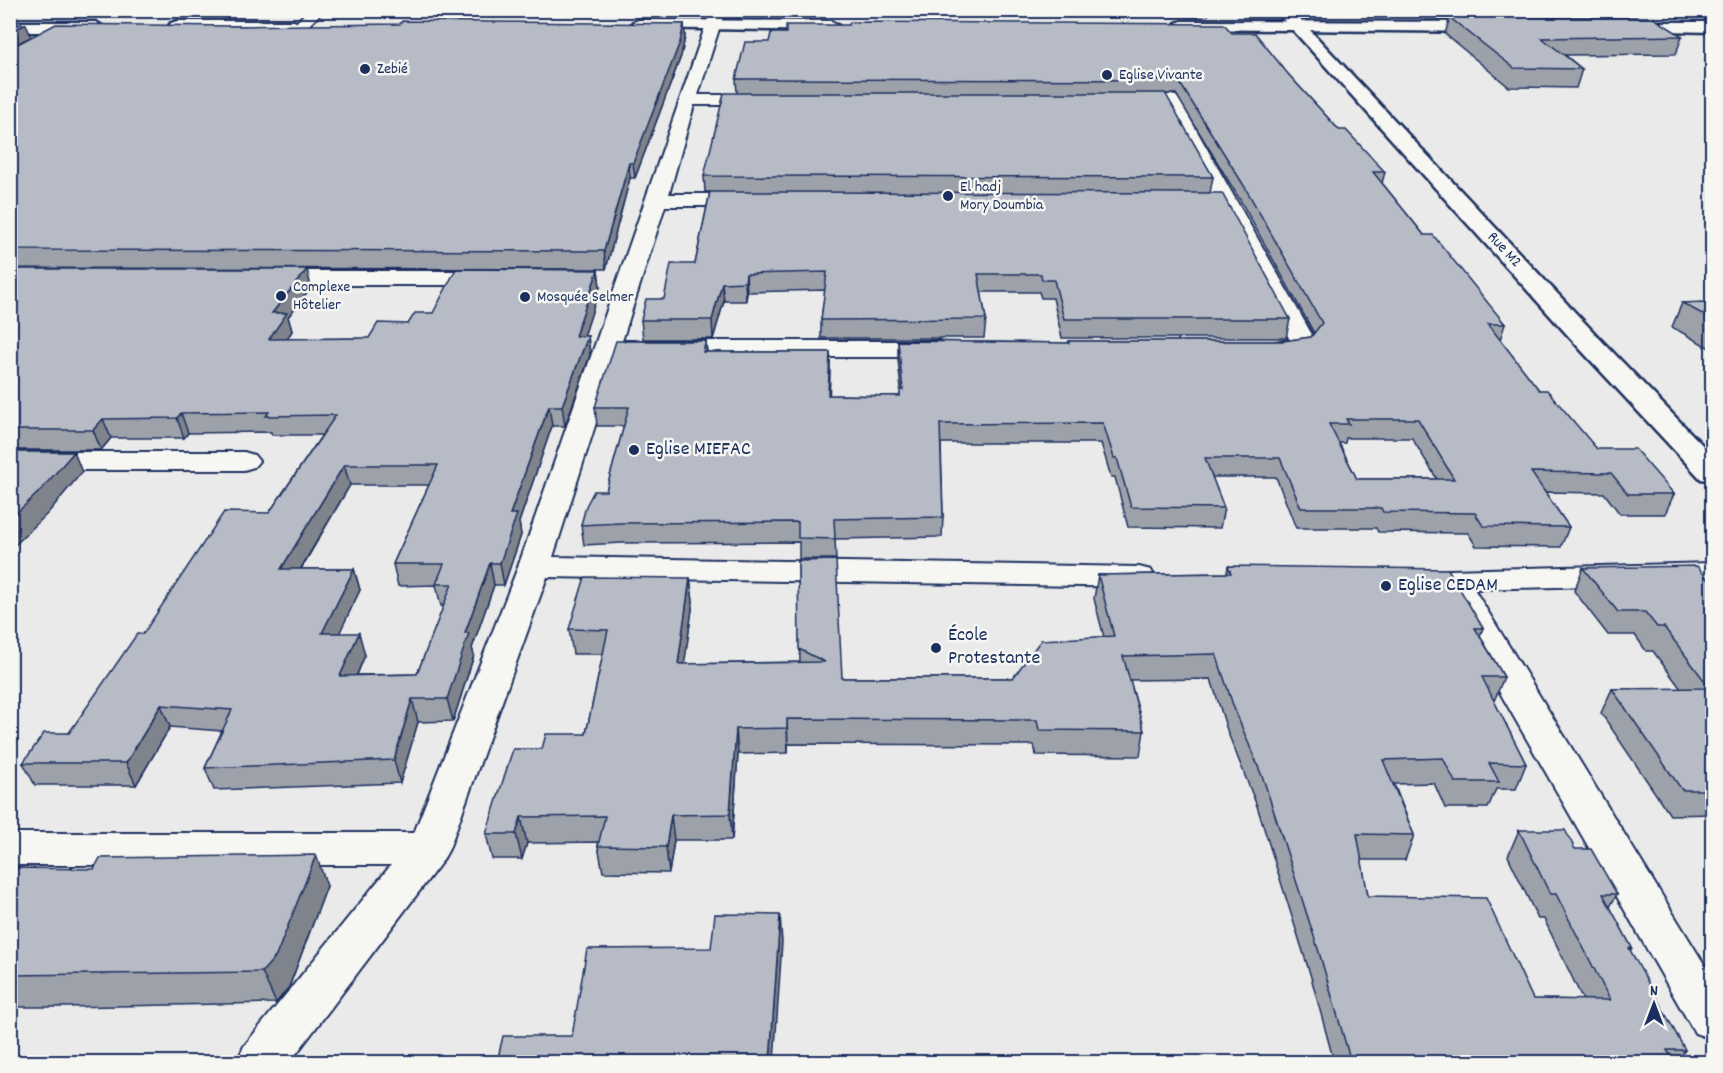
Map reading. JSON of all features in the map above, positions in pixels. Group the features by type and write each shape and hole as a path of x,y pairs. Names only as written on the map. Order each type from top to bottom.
{"street":[{"path":"300,26 317,10"},
{"name":"Rue M2","path":"1282,10 1590,345 1713,472"},
{"path":"261,1062 428,849 534,567 716,18"},
{"path":"619,26 716,18 845,26"},
{"path":"158,27 324,26"},
{"path":"1167,26 1504,27"},
{"path":"10,27 110,27"},
{"path":"37,42 63,27"},
{"path":"1608,27 1713,27"},
{"path":"1107,98 1170,100 1216,201 1303,342 1296,348 1243,349"},
{"path":"687,100 783,100"},
{"path":"657,200 764,200"},
{"path":"249,278 510,278"},
{"path":"606,278 629,278"},
{"path":"607,349 967,349"},
{"path":"10,461 244,461"},
{"path":"534,567 1166,577"},
{"path":"1382,580 1453,581 1713,573"},
{"path":"1453,581 1713,1018"},
{"path":"10,849 428,849"}],"shaded area":[{"path":"753,10 1214,11 1206,17 752,16"}],"building":[{"path":"1627,10 1628,11 1430,11"},
{"path":"1449,17 1652,17 1682,36 1542,38 1582,69 1514,68"},
{"path":"402,21 684,24 680,42 633,163 629,163 604,251 10,250 10,48 56,24 232,26 400,24"},
{"path":"850,22 1224,24 1232,33 1255,33 1288,74 1339,130 1346,130 1385,172 1373,172 1424,235 1433,235 1505,324 1488,324 1539,390 1547,390 1597,449 1635,449 1674,494 1628,494 1611,473 1531,472 1569,527 1483,526 1475,513 1383,512 1381,508 1301,508 1280,458 1205,458 1224,508 1131,507 1117,458 1114,458 1103,423 940,424 943,517 834,519 835,539 798,538 798,522 581,525 586,506 594,491 606,491 629,407 595,407 616,341 706,341 703,352 830,352 828,395 900,396 900,390 903,390 898,341 1069,343 1069,341 1283,341 1311,337 1322,323 1243,184 1178,80 736,79 745,42 769,42 771,33 786,33 786,25 849,25","holes":["1346,419 1418,419 1454,479 1357,479 1329,424 1349,424"]},
{"path":"10,24 26,24 10,32"},
{"path":"724,93 1165,93 1213,177 704,176"},
{"path":"710,192 1222,193 1290,319 1064,319 1054,280 1042,280 1041,274 978,274 986,319 821,320 827,272 746,274 745,282 722,283 712,320 641,320 646,299 664,299 671,264 695,264"},
{"path":"10,269 307,269 272,313 287,313 269,339 369,338 378,323 408,324 415,313 433,313 456,269 598,270 575,336 588,336 562,406 549,406 510,514 517,514 500,563 490,563 465,633 469,633 447,699 412,699 394,760 205,768 232,710 161,705 126,763 23,763 44,733 69,733 137,634 143,634 224,512 269,513 336,415 266,416 269,412 181,413 177,418 103,419 93,430 10,430","holes":["344,465 438,465 393,564 444,564 436,584 452,584 417,674 340,676 359,633 322,633 354,569 281,569"]},
{"path":"1713,302 1713,320 1682,303"},
{"path":"10,452 74,452 39,492 10,519"},
{"path":"836,560 842,678 1013,678 1041,640 1114,636 1098,575 1231,573 1228,566 1448,569 1483,628 1475,628 1504,677 1482,677 1526,764 1489,763 1499,782 1455,782 1443,758 1383,760 1414,835 1357,834 1368,896 1486,898 1533,999 1610,1000 1556,894 1550,894 1519,830 1565,830 1575,849 1591,849 1617,894 1603,894 1632,948 1629,948 1685,1050 1667,1050 1674,1062 1351,1062 1319,952 1264,781 1234,708 1216,654 1123,656 1144,731 1039,730 1037,720 787,719 787,728 736,729 730,814 671,815 666,847 598,846 605,816 521,817 516,834 486,834 513,749 542,749 546,734 586,734 608,630 569,629 585,577 690,578 678,664 825,662 799,649 798,561"},
{"path":"1697,566 1713,585 1713,790 1682,790 1612,689 1710,688 1664,627 1657,627 1645,612 1618,612 1583,568"},
{"path":"316,855 276,956 262,972 10,975 10,868 94,869 100,858"},
{"path":"715,914 780,915 770,1062 497,1062 503,1036 572,1036 587,949 711,948"}],"place":[{"name":"Zebié","path":"365,69"},
{"name":"Eglise Vivante","path":"1107,75"},
{"name":"El hadj Mory Doumbia","path":"948,196"},
{"name":"Complexe Hôtelier","path":"281,296"},
{"name":"Mosquée Selmer","path":"525,297"},
{"name":"Eglise MIEFAC","path":"634,450"},
{"name":"Eglise CEDAM","path":"1386,586"},
{"name":"École Protestante","path":"936,648"}]}
